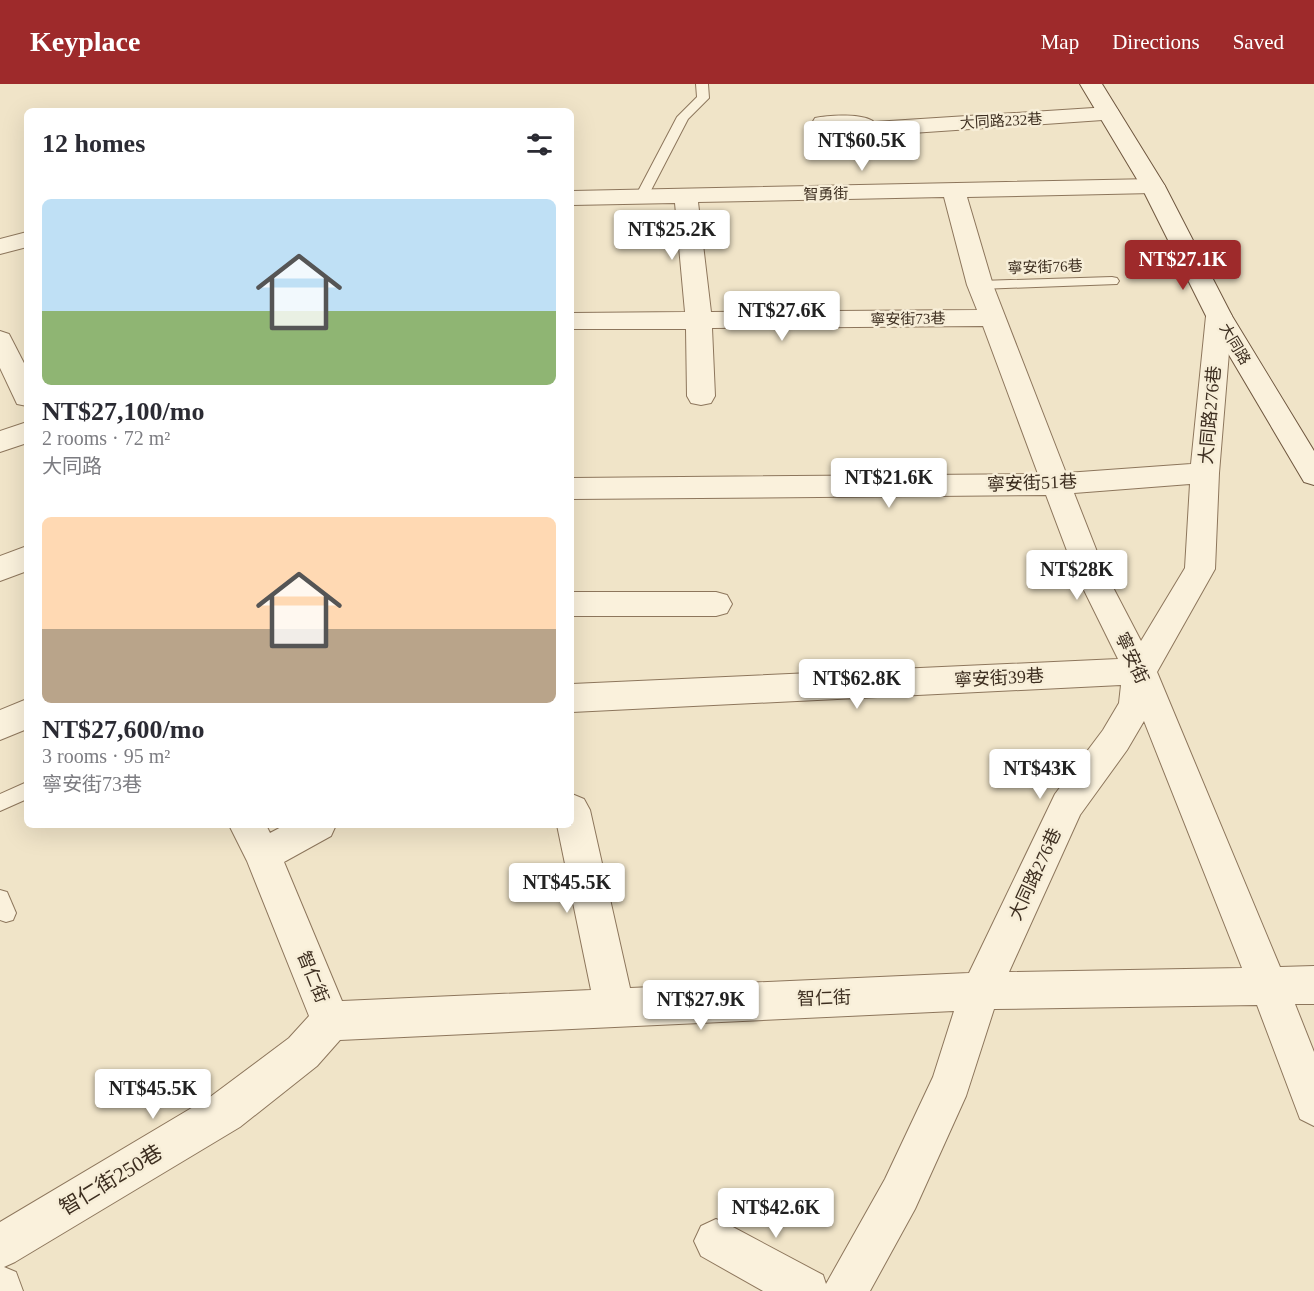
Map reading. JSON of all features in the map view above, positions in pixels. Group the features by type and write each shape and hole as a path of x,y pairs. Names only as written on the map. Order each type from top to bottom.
{"street":[{"name":"大同路","path":"1091,84 1153,186 1219,316 1314,475"},
{"name":"大同路232巷","path":"823,123 862,123 868,129 1109,114"},
{"name":"智勇街","path":"574,198 1153,186"},
{"name":"寧安街","path":"954,191 980,285 1055,484 1090,572 1140,672 1269,986 1314,1105"},
{"path":"686,197 699,321 700,396"},
{"path":"0,247 24,240"},
{"name":"大同路276巷","path":"846,1291 900,1194 952,1082 980,991 1067,805 1115,740 1135,705 1140,672 1200,569 1205,473 1219,316"},
{"name":"寧安街73巷","path":"574,321 993,318"},
{"path":"0,340 24,391"},
{"path":"0,442 24,433"},
{"name":"寧安街51巷","path":"574,488 1055,484 1205,473"},
{"path":"0,569 24,559"},
{"path":"574,604 716,604"},
{"name":"寧安街39巷","path":"574,698 1140,672"},
{"path":"0,726 24,714"},
{"path":"574,819 614,1006"},
{"path":"255,840 305,828"},
{"name":"智仁街","path":"255,840 331,1021 614,1006 980,991 1314,985"},
{"name":"智仁街250巷","path":"0,1247 225,1112 303,1052 331,1021"},
{"path":"716,1241 807,1291"}],"lane":[{"path":"641,198 683,117 703,98 702,84"},
{"name":"寧安街76巷","path":"980,285 1112,281"},
{"path":"0,803 24,791"}]}
